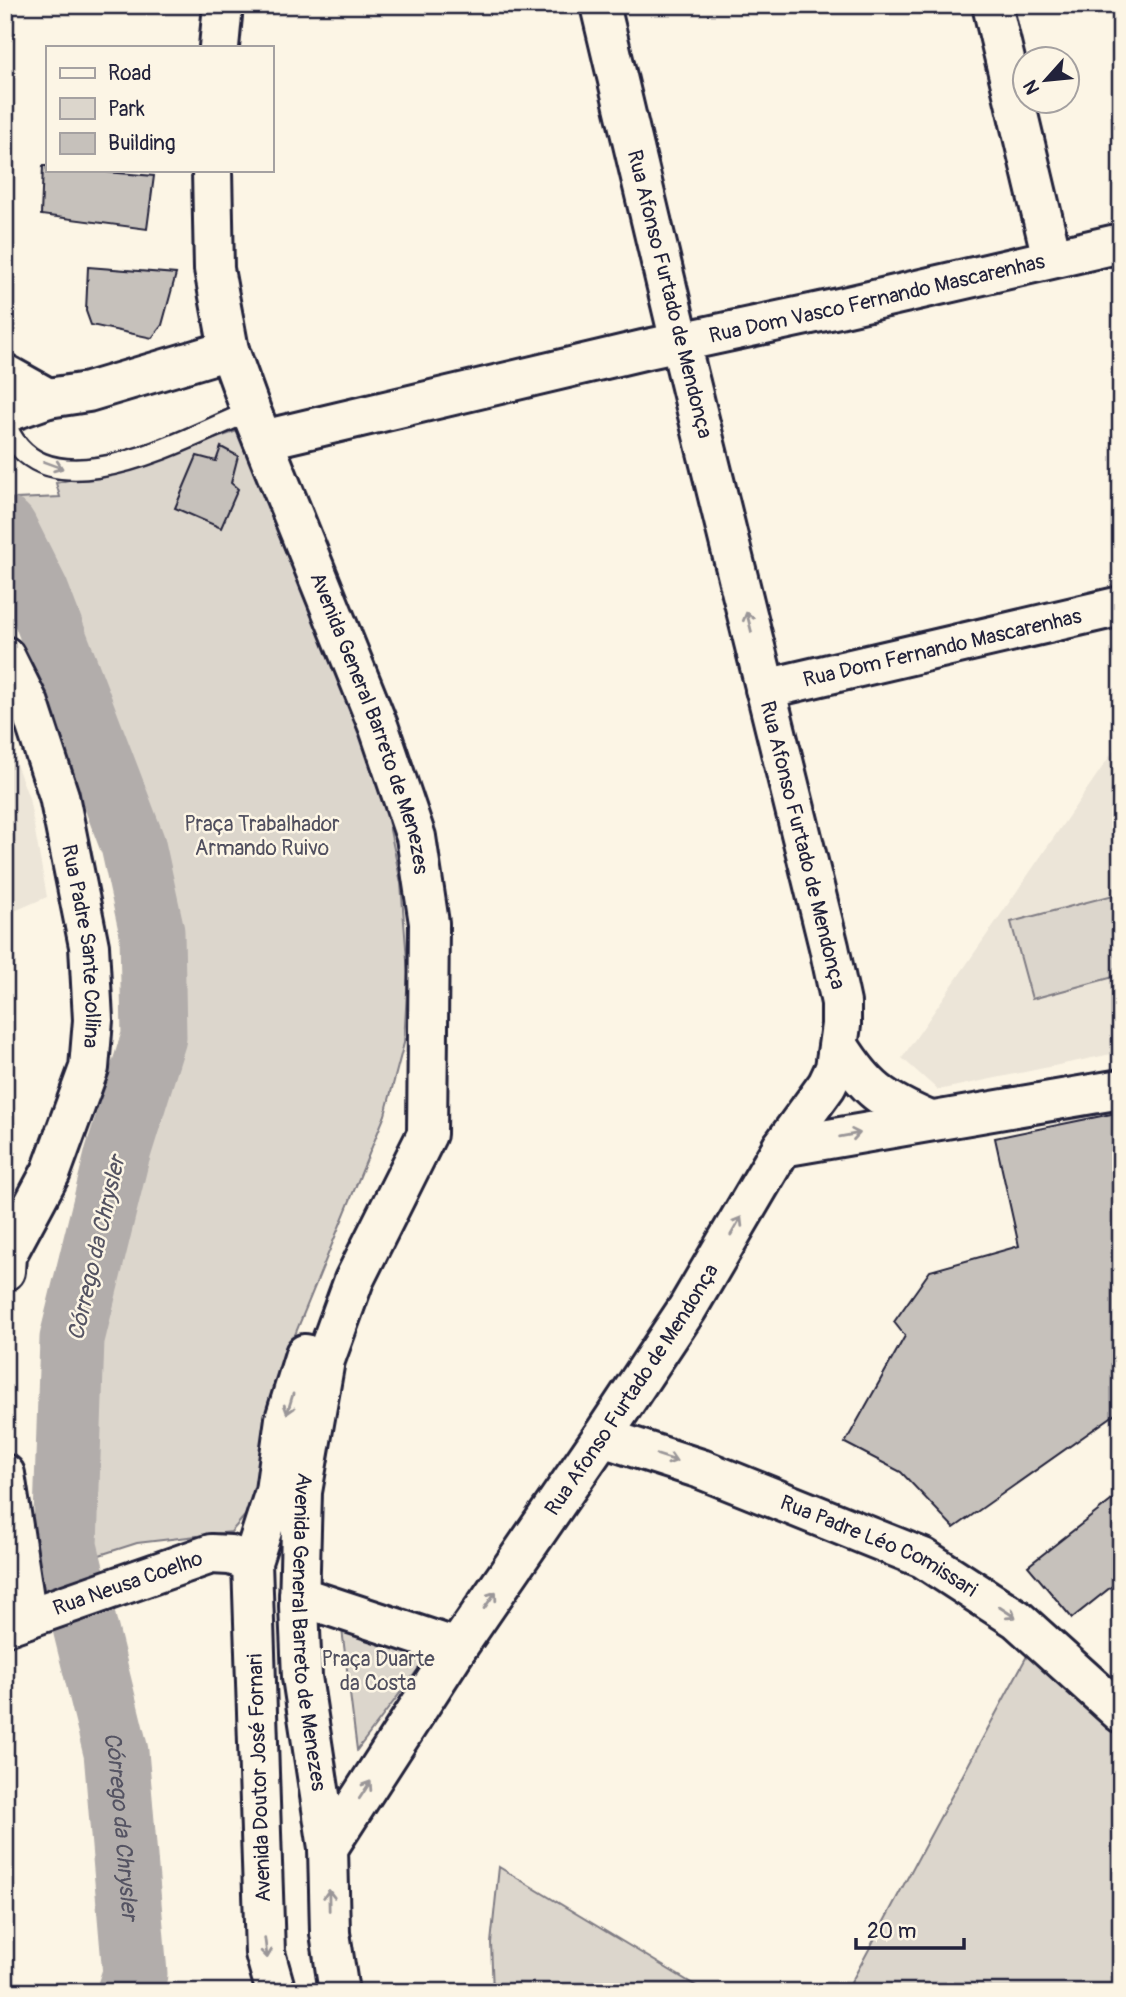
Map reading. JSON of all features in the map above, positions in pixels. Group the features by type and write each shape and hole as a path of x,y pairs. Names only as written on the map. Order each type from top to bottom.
{"street":[{"path":"219,46 223,5"},
{"name":"Rua Afonso Furtado de Mendonça","path":"328,1848 457,1648 687,1309 782,1147 827,1085 835,1068 839,1046 841,1003 829,947 600,5"},
{"path":"992,5 1052,258"},
{"name":"Avenida General Barreto de Menezes","path":"212,172 214,270 229,350 379,728 416,837 429,923 427,1134 354,1280 325,1360 302,1492 299,1596 302,1676 328,1848 330,1933 339,1992"},
{"name":"Rua Dom Vasco Fernando Mascarenhas","path":"257,426 680,342 1121,243"},
{"path":"5,413 48,398 88,392 229,350"},
{"path":"5,374 48,398"},
{"name":"Rua Dom Fernando Mascarenhas","path":"765,689 1121,606"},
{"name":"Rua Padre Sante Collina","path":"5,656 29,704 59,796 89,946 93,1020 89,1069 51,1172 6,1256 5,1272"},
{"path":"839,1046 858,1075 879,1095 930,1121"},
{"path":"782,1147 1121,1089"},
{"name":"Avenida General Barreto de Menezes","path":"252,1562 275,1491 285,1419 306,1350 354,1280"},
{"name":"Rua Padre Léo Comissari","path":"602,1437 701,1469 923,1558 1017,1619 1121,1713"},
{"path":"5,1474 29,1618"},
{"name":"Rua Neusa Coelho","path":"29,1618 211,1554 230,1555 252,1562"},
{"path":"252,1562 302,1676"},
{"name":"Avenida Doutor José Fornari","path":"252,1562 265,1953 276,1992"},
{"path":"299,1596 457,1648"}],"lane":[{"path":"5,422 23,452 57,468 68,470 107,466 178,444 257,426"}],"shaded area":[{"path":"5,735 29,798 47,897 5,915"},
{"path":"1121,740 1121,1052 938,1090 902,1058"}],"green space":[{"name":"Praça Trabalhador Armando Ruivo","path":"243,429 283,521 383,796 401,883 408,973 404,1043 385,1115 292,1342 260,1498 231,1532 137,1543 84,1560 88,1347 122,1231 165,1037 159,935 136,858 114,760 68,621 16,499 60,497 56,483 153,460"},
{"path":"1121,893 1121,975 1032,999 1011,922"},
{"name":"Praça Duarte da Costa","path":"342,1629 428,1656 357,1750"},
{"path":"1028,1654 1121,1730 1121,1992 846,1992"},
{"path":"499,1867 706,1992 493,1992 491,1943"}],"building":[{"path":"43,166 46,166 46,172 106,172 154,176 147,229 41,215"},
{"path":"88,267 176,274 162,325 152,338 91,325 86,311"},
{"path":"221,447 238,456 231,483 238,489 221,528 175,508 197,456 216,461"},
{"path":"1121,1112 1121,1410 954,1528 901,1472 845,1443 905,1336 894,1322 930,1271 1019,1246 995,1138"},
{"path":"1121,1493 1121,1579 1072,1618 1028,1566"}],"waterway":[{"name":"Córrego da Chrysler","path":"5,529 37,593 133,845 152,932 154,1037 117,1156 72,1339 65,1546 116,1752 135,1974 129,1992"}]}
